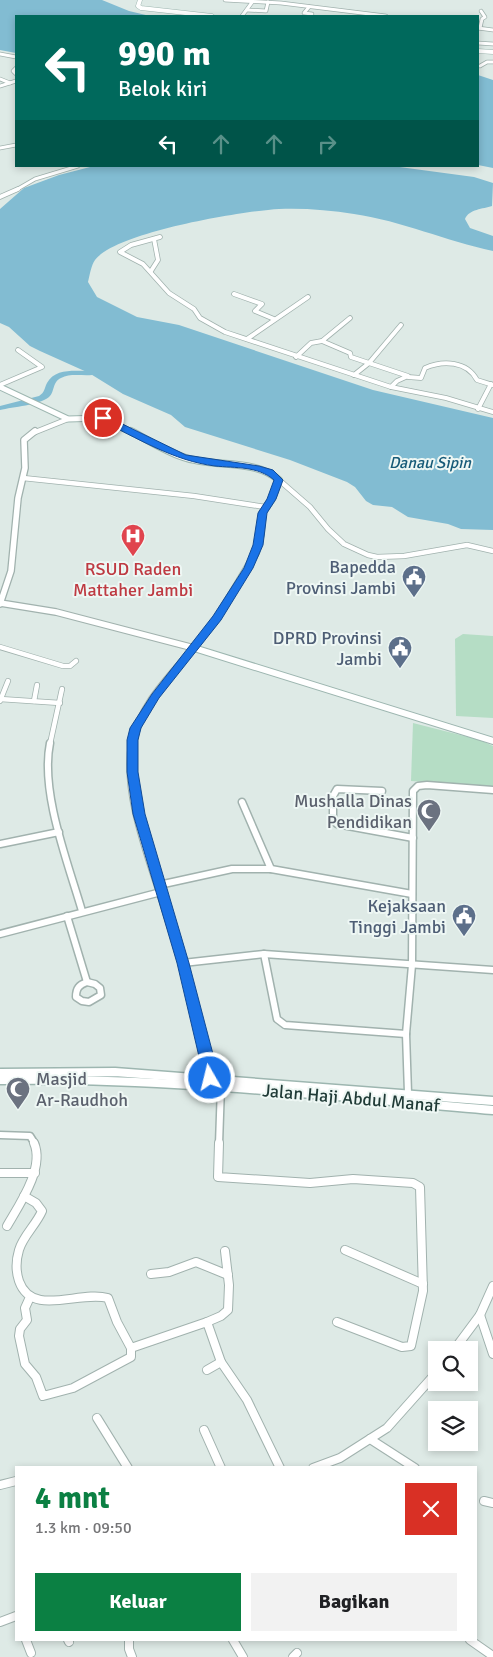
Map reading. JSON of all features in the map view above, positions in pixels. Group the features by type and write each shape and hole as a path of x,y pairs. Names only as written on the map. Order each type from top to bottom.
{"main road":[{"path":"140,0 138,6 141,8 203,15"},
{"path":"479,51 493,52"},
{"path":"0,386 68,419 103,418 183,457 212,463 256,468 270,472 279,480 274,494 262,513 258,545 248,568 217,618 194,648 493,741"},
{"name":"Jalan Haji Abdul Manaf","path":"0,1073 210,1078 262,1086 493,1110"},
{"name":"Jalan Haji Abdul Manaf","path":"0,1080 115,1076 221,1086 262,1086 408,1093 493,1101"}],"street":[{"path":"225,0 268,2 377,15"},
{"path":"243,15 253,1"},
{"path":"247,10 266,11 268,2"},
{"path":"309,7 304,13 312,14"},
{"path":"481,11 485,17 482,19 479,28 493,30"},
{"path":"479,42 493,44"},
{"path":"0,54 15,57"},
{"path":"1,59 8,55"},
{"path":"480,66 493,62"},
{"path":"0,78 10,83"},
{"path":"0,86 15,81"},
{"path":"0,148 15,145"},
{"path":"0,197 45,175 74,167"},
{"path":"160,237 131,245 120,252 135,259 151,271 169,293 194,309 200,318 225,332 391,387 446,398 493,412"},
{"path":"151,271 160,261 154,239"},
{"path":"234,294 262,304 256,310 274,319"},
{"path":"247,340 274,319 308,297"},
{"path":"296,357 311,343 322,341 350,318"},
{"path":"354,375 369,362 402,325"},
{"path":"322,341 350,353 351,357 408,377 421,378 425,368 438,362 466,368 472,372 477,380 492,384 478,409"},
{"path":"0,386 42,367 18,350"},
{"path":"391,387 399,380 408,377"},
{"path":"68,419 34,432 24,440 26,463 16,509 11,571 0,604 56,612 194,648 152,701 135,728 132,740 132,772 139,814 183,963 206,1054 210,1078"},
{"path":"23,478 194,496 266,507"},
{"path":"279,480 310,507 328,530 344,544 368,555 404,556 467,545 493,551"},
{"path":"0,647 63,666 70,666 76,661"},
{"path":"8,681 0,700 60,703"},
{"path":"34,701 37,685"},
{"path":"62,689 49,749 47,778 59,832 82,911"},
{"path":"408,1093 406,1034 412,966 413,838 411,804 413,791 418,786 427,785 493,790"},
{"path":"382,791 337,789 333,796 333,820 337,824 413,838"},
{"path":"242,802 271,868"},
{"path":"0,844 59,832"},
{"path":"0,934 232,869 271,868 412,894"},
{"path":"67,916 87,982"},
{"path":"183,963 264,954 412,966 493,970"},
{"path":"264,954 277,1019 281,1023 294,1026 406,1034"},
{"path":"221,1086 218,1177 310,1183 353,1179 417,1184 421,1191 423,1284 413,1343 408,1348 402,1347 337,1322"},
{"path":"0,1135 28,1135 32,1138 37,1158 35,1173 7,1226"},
{"path":"0,1173 35,1173"},
{"path":"24,1196 36,1203 42,1211 19,1247 17,1266 23,1292 30,1297 63,1300 95,1295 108,1298 117,1322 131,1348 131,1358 119,1366 45,1397 36,1377 25,1364 19,1336 20,1329 27,1320 25,1308 30,1297"},
{"path":"345,1250 423,1284"},
{"path":"131,1348 207,1322 221,1316 228,1310 228,1274 225,1251"},
{"path":"151,1274 169,1272 186,1264 196,1262 228,1274"},
{"path":"460,1341 480,1314 493,1286"},
{"path":"480,1314 493,1354"},
{"path":"207,1322 221,1362 247,1400 279,1466"},
{"path":"207,1370 221,1362"},
{"path":"318,1466 340,1458 387,1428 428,1382"},
{"path":"97,1418 127,1466"},
{"path":"204,1430 220,1466"},
{"path":"370,1439 412,1466"},
{"path":"0,1485 15,1481"},
{"path":"484,1501 493,1503"},
{"path":"0,1622 15,1616"},
{"path":"26,1641 31,1653"},
{"path":"129,1641 132,1657"},
{"path":"234,1641 243,1657"},
{"path":"471,1641 493,1656"}],"green space":[{"path":"463,634 493,636 493,718 456,716 455,639"},
{"path":"413,723 480,740 493,746 493,787 411,781"}],"water":[{"path":"0,0 102,0 129,11 146,15 15,15 15,53 0,50"},
{"path":"479,75 493,80 493,168 479,165"},
{"name":"Danau Sipin","path":"90,167 399,167 474,177 493,183 492,206 473,211 465,219 470,228 493,236 493,251 372,217 326,210 279,209 210,219 153,232 128,240 107,250 95,260 88,282 97,297 137,317 179,325 373,390 493,418 493,530 461,529 448,524 408,517 392,507 373,505 366,501 355,487 347,482 290,460 185,427 171,415 123,394 89,373 30,346 9,327 0,323 0,209 24,188 59,175"}],"waterway":[{"path":"0,408 42,398 48,394 53,380 62,374 89,373"}],"place":[{"name":"RSUD Raden Mattaher Jambi","path":"133,557"},
{"name":"Bapedda Provinsi Jambi","path":"414,598"},
{"name":"DPRD Provinsi Jambi","path":"400,669"},
{"name":"Mushalla Dinas Pendidikan","path":"429,832"},
{"name":"Kejaksaan Tinggi Jambi","path":"464,937"},
{"name":"Masjid Ar-Raudhoh","path":"18,1110"}],"route":[{"path":"103,418 183,457 212,463 256,468 270,472 279,480 272,499 262,513 261,534 256,553 234,593 194,648 155,696 135,728 132,740 132,772 139,814 183,963 206,1054 210,1078"}]}
